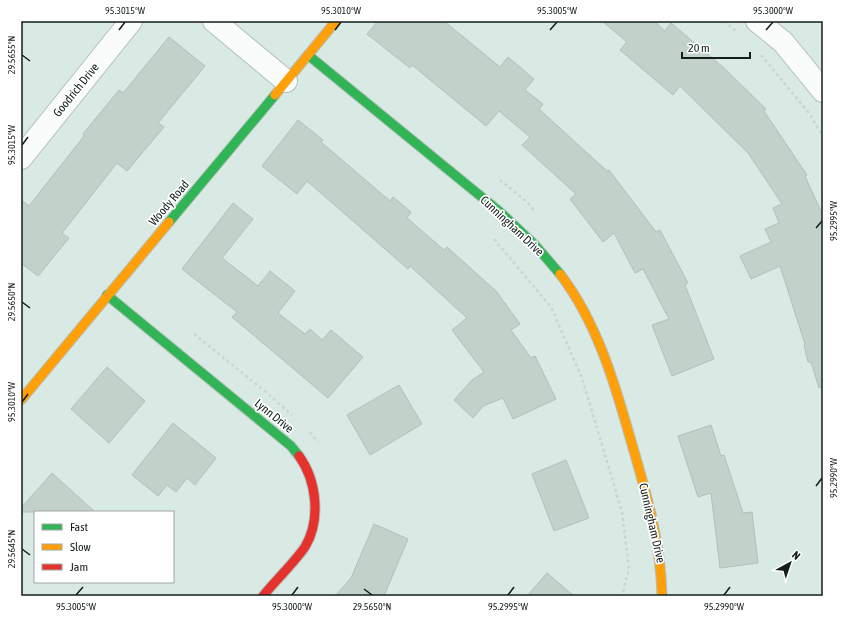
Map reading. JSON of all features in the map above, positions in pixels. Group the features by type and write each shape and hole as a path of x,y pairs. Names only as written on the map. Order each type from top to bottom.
{"street":[{"name":"Goodrich Drive","path":"21,158 131,21"},
{"path":"214,21 286,81"},
{"name":"Woody Road","path":"21,400 336,21"},
{"path":"757,21 783,42 823,90"},
{"name":"Cunningham Drive","path":"308,56 514,224 548,259 577,300 598,338 619,400 653,520 662,570 662,596"},
{"name":"Lynn Drive","path":"107,295 291,446 305,465 314,491 314,520 305,546 263,596"}],"path":[{"path":"724,21 739,33"},
{"path":"760,54 809,113 823,138"},
{"path":"489,234 551,307 582,378 622,512 629,568 622,596"}],"building":[{"path":"378,21 444,21 500,67 508,57 534,79 525,90 543,104 539,109 607,171 609,170 656,232 660,230 688,283 685,285 714,359 672,376 652,325 669,319 643,269 635,273 614,233 603,242 570,199 576,194 522,145 530,137 499,111 486,126 412,65 410,68 367,34"},
{"path":"602,21 654,21 665,31 671,23 724,68 766,109 764,111 807,175 805,176 823,216 823,387 819,388 811,362 808,362 805,344 780,266 751,279 740,256 771,242 765,229 779,223 773,208 782,204 748,153 680,86 673,95 620,50 627,42"},
{"path":"169,37 205,66 158,123 164,127 127,171 117,163 62,233 69,238 38,276 21,263 21,200 29,206 84,136 83,134 119,90 123,93"},
{"path":"298,120 323,140 321,142 390,201 393,197 411,212 407,218 444,250 447,247 496,291 520,324 511,330 531,358 535,356 556,399 513,419 503,398 483,406 473,418 454,400 472,380 484,372 452,330 467,318 410,266 408,269 307,181 297,194 262,166"},
{"path":"233,203 253,219 222,258 258,286 270,271 295,291 278,313 305,334 310,329 322,340 331,330 363,357 328,398 232,317 237,312 182,269"},
{"path":"107,367 145,401 109,443 71,409"},
{"path":"399,385 422,424 370,455 347,415"},
{"path":"173,423 216,458 195,485 187,478 176,492 167,485 158,496 132,475"},
{"path":"711,425 721,456 724,455 743,513 752,512 758,563 720,568 711,493 698,497 678,436"},
{"path":"566,460 589,518 554,531 532,474"},
{"path":"52,473 94,511 21,512 21,508"},
{"path":"374,524 408,539 384,596 335,596 351,578"},
{"path":"547,573 574,596 527,596"}],"traffic: fast":[{"path":"308,55 500,212 535,245 560,274"},
{"path":"169,222 275,95"},
{"path":"107,295 291,446 299,456"}],"traffic: slow":[{"path":"275,95 336,21"},
{"path":"21,400 169,222"},
{"path":"560,274 573,293 595,333 618,398 652,518 659,557 662,596"}],"traffic: jam":[{"path":"263,596 305,547 313,525 315,513 313,489 310,477 299,456"}]}
